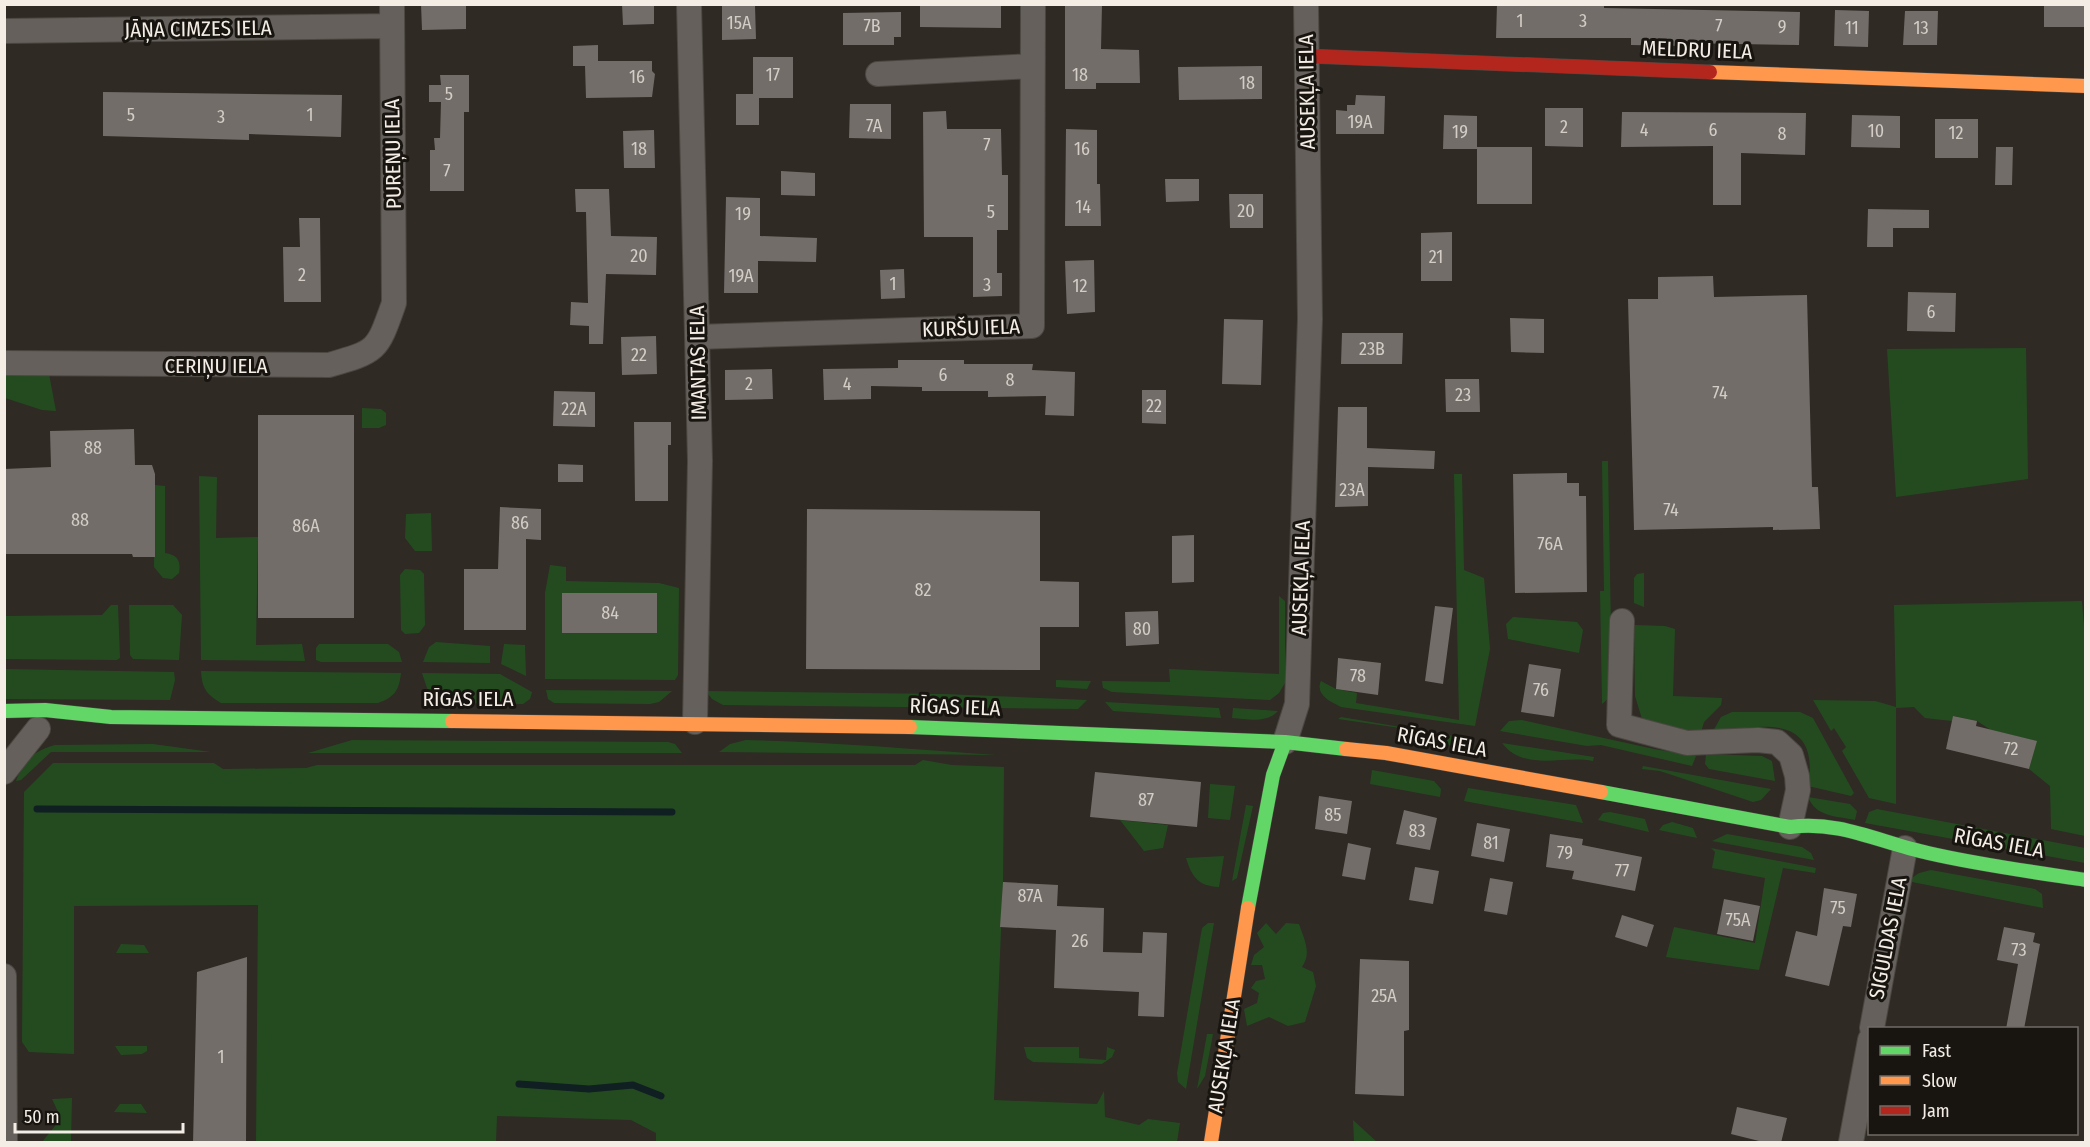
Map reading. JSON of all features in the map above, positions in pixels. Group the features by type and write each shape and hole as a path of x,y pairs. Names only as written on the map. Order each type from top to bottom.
{"main road":[{"name":"MELDRU IELA","path":"1307,56 2085,86"},
{"name":"RĪGAS IELA","path":"4,711 45,710 111,717 695,722 910,727 1285,742 1386,753 1790,827 1815,822 1858,831 1905,848 2085,880"},
{"name":"RĪGAS IELA","path":"40,728 111,717"},
{"name":"AUSEKĻA IELA","path":"1211,1143 1248,906 1273,775 1285,742"},
{"name":"RĪGAS IELA","path":"1790,827 1805,838 1815,840"},
{"name":"RĪGAS IELA","path":"1875,852 1905,848"}],"street":[{"name":"IMANTAS IELA","path":"689,4 700,461 695,722"},
{"name":"KURŠU IELA","path":"698,338 1032,326 1033,4"},
{"name":"AUSEKĻA IELA","path":"1285,742 1297,704 1310,319 1306,4"},
{"name":"JĀŅA CIMZES IELA","path":"4,31 392,15"},
{"name":"PUREŅU IELA","path":"392,15 394,303"},
{"path":"878,74 1032,66"},
{"name":"CERIŅU IELA","path":"4,363 329,365 361,356 380,342 394,303"},
{"path":"1622,621 1619,725 1687,743 1758,740 1777,742 1791,755 1797,776 1798,790 1790,827"},
{"path":"4,772 40,728"},
{"name":"SIGULDAS IELA","path":"1872,1027 1905,848"},
{"path":"4,976 5,1143"},
{"path":"1851,1143 1868,1046"}],"green space":[{"path":"2026,348 2028,479 1896,497 1887,349"},
{"path":"49,374 56,411 42,410 5,398 4,376"},
{"path":"362,408 381,409 386,413 386,425 379,428 362,428"},
{"path":"1602,461 1608,461 1612,686 1609,698 1602,704 1600,591 1604,591"},
{"path":"1454,474 1462,474 1464,570 1484,578 1490,649 1475,726 1341,707 1328,700 1322,693 1321,681 1336,689 1357,693 1356,703 1459,720"},
{"path":"199,476 217,477 216,538 258,537 256,645 302,644 305,661 201,660"},
{"path":"155,485 165,486 165,553 176,557 179,565 179,573 172,579 163,578 154,567"},
{"path":"431,513 432,551 415,551 405,538 406,514"},
{"path":"550,565 566,567 566,581 659,583 679,588 678,675 675,680 545,679 545,593","holes":["562,593 657,593 657,633 562,633"]},
{"path":"405,569 420,570 424,574 425,625 419,633 405,634 401,630 400,575"},
{"path":"1644,573 1644,607 1634,603 1634,578 1637,574"},
{"path":"1279,596 1285,601 1285,683 1279,693 1270,700 1112,692 1103,688 1102,681 1170,682 1169,669 1279,674"},
{"path":"2082,601 2086,653 2085,836 2051,829 2050,786 2029,769 2036,741 1991,730 1977,721 1954,716 1952,721 1925,718 1914,707 1896,708 1896,804 1869,798 1842,751 1846,747 1834,728 1831,731 1813,700 1875,701 1896,707 1894,605"},
{"path":"111,605 118,605 120,658 117,660 5,659 5,616 102,615"},
{"path":"129,605 173,605 182,615 179,660 133,659 130,655"},
{"path":"1513,617 1577,622 1583,630 1579,653 1508,639 1506,624"},
{"path":"1634,625 1665,626 1675,629 1673,696 1722,698 1721,705 1704,722 1701,732 1671,729 1642,719 1635,696"},
{"path":"436,642 490,646 490,663 423,662 429,647"},
{"path":"319,644 388,644 399,652 402,662 321,662 316,660 316,648"},
{"path":"504,644 525,645 526,676 501,664"},
{"path":"5,669 174,672 175,680 170,700 5,699"},
{"path":"201,671 401,673 395,692 378,703 221,703 206,690 202,682"},
{"path":"422,673 500,674 532,692 530,699 523,704 439,703 429,694"},
{"path":"1056,680 1091,681 1087,689 1056,687"},
{"path":"546,690 672,691 659,702 650,704 554,703 548,699"},
{"path":"706,691 944,694 1087,700 1078,709 723,705 712,699"},
{"path":"1105,702 1219,708 1221,718 1113,711"},
{"path":"1233,708 1278,711 1268,718 1250,720 1232,718"},
{"path":"1732,712 1800,712 1813,718 1854,793 1851,796 1808,786 1810,762 1805,745 1796,735 1782,729 1766,727 1712,733 1721,717"},
{"path":"1341,717 1466,738 1451,746 1407,729 1338,719"},
{"path":"1522,720 1696,756 1692,766 1601,745 1587,746 1500,731 1509,721"},
{"path":"352,740 668,742 675,744 682,753 308,753"},
{"path":"746,740 997,755 719,752 730,744"},
{"path":"1502,743 1594,757 1593,761 1533,760 1511,752"},
{"path":"153,744 211,752 51,752 21,780 16,781 22,767 30,757 55,745"},
{"path":"1706,754 1762,756 1772,761 1775,781 1709,769 1705,764"},
{"path":"923,760 952,765 1004,767 1003,882 994,1100 1097,1104 1104,1091 1105,1117 1139,1125 1148,1119 1180,1123 1177,1142 656,1142 656,1133 631,1120 497,1116 496,1142 256,1142 258,905 74,906 74,1054 29,1052 22,1042 24,792 53,763 214,763 223,769 306,768 317,765 915,765"},
{"path":"1643,766 1771,789 1761,800 1753,802 1660,771 1642,769"},
{"path":"1372,770 1434,781 1441,789 1440,797 1370,784"},
{"path":"1210,784 1235,786 1230,820 1208,818"},
{"path":"1468,788 1576,805 1583,823 1464,801"},
{"path":"1808,797 1850,804 1857,811 1855,820 1821,812"},
{"path":"1246,805 1253,806 1237,878 1232,881"},
{"path":"1877,809 2085,848 2085,863 1865,823 1869,812"},
{"path":"1610,812 1645,819 1649,832 1598,820 1603,813"},
{"path":"1120,820 1168,825 1163,848 1144,851"},
{"path":"1672,822 1693,828 1697,838 1659,830 1663,825"},
{"path":"1727,834 1802,847 1811,853 1814,860 1712,841"},
{"path":"1711,848 1816,868 1815,873 1783,868 1759,970 1666,957 1674,927 1755,943 1765,878 1712,868 1715,852"},
{"path":"1224,856 1219,887 1206,885 1197,879 1186,858"},
{"path":"1931,870 2035,889 2042,894 2043,908 1907,881 1919,873"},
{"path":"1208,923 1214,923 1186,1089 1178,1082 1177,1073 1202,928"},
{"path":"1266,923 1276,934 1286,923 1299,924 1307,951 1302,967 1313,972 1316,986 1305,1022 1288,1026 1269,1017 1247,1026 1244,1009 1257,1003 1259,993 1251,988 1256,981 1265,979 1262,965 1251,965 1254,955 1264,947 1257,933"},
{"path":"121,944 144,945 149,953 116,953"},
{"path":"1207,1034 1213,1034 1205,1076 1197,1089"},
{"path":"115,1046 147,1046 147,1051 142,1054 121,1055"},
{"path":"1024,1047 1079,1047 1079,1058 1106,1060 1107,1047 1115,1050 1112,1057 1102,1064 1033,1062 1027,1058"},
{"path":"72,1098 71,1142 42,1142 55,1126 59,1114 52,1099"},
{"path":"120,1104 141,1104 147,1113 114,1112"},
{"path":"1353,1120 1377,1142 1354,1142"}],"building":[{"path":"421,4 466,4 466,29 422,30"},
{"path":"622,4 654,4 654,24 623,25"},
{"path":"920,4 1001,4 1001,28 920,27"},
{"path":"1065,4 1102,4 1101,49 1139,50 1140,83 1096,83 1096,89 1065,89"},
{"path":"1497,4 1604,4 1604,8 1800,12 1799,45 1682,43 1682,46 1631,45 1631,38 1496,38"},
{"path":"2044,4 2084,4 2084,27 2044,27"},
{"path":"722,6 755,6 756,39 722,40"},
{"path":"1835,10 1869,11 1868,47 1834,46"},
{"path":"1905,11 1938,11 1937,45 1903,45"},
{"path":"901,12 901,37 894,37 894,45 843,45 843,13"},
{"path":"598,45 598,61 652,61 652,71 655,74 652,97 586,98 585,66 573,66 573,46"},
{"path":"753,57 793,57 793,98 759,98 759,125 736,125 736,94 753,94"},
{"path":"1262,66 1262,99 1179,100 1178,67"},
{"path":"440,75 469,75 469,112 464,112 464,191 430,191 430,150 435,150 434,138 440,138 441,102 429,102 429,85 441,85"},
{"path":"103,92 342,95 341,137 249,134 249,140 103,136"},
{"path":"1356,95 1385,96 1384,134 1336,134 1336,110 1347,111 1347,105 1355,105"},
{"path":"850,104 891,104 891,139 849,138"},
{"path":"1545,108 1583,108 1583,147 1545,146"},
{"path":"946,111 947,129 1001,129 1002,175 1008,175 1008,230 997,230 997,273 1002,273 1002,296 973,297 973,237 924,237 923,112"},
{"path":"1622,112 1806,113 1805,155 1741,153 1741,205 1713,205 1713,146 1621,147"},
{"path":"1444,115 1477,116 1477,149 1443,149"},
{"path":"1852,115 1900,116 1900,148 1851,147"},
{"path":"1935,119 1978,119 1978,158 1935,158"},
{"path":"1066,129 1097,130 1097,184 1100,184 1101,226 1065,226"},
{"path":"654,130 655,168 624,168 623,131"},
{"path":"1477,147 1532,147 1532,204 1477,204"},
{"path":"1996,147 2013,147 2012,185 1995,185"},
{"path":"781,171 815,173 815,196 781,195"},
{"path":"1165,179 1199,179 1199,201 1166,202"},
{"path":"575,189 609,189 611,236 657,237 656,275 606,274 603,344 589,344 589,326 570,325 571,302 588,303 586,212 576,212"},
{"path":"1229,194 1263,194 1263,228 1230,228"},
{"path":"726,197 760,198 760,236 817,238 816,262 758,261 758,293 724,293"},
{"path":"1868,209 1929,210 1929,228 1893,228 1893,247 1867,247"},
{"path":"299,218 320,218 321,302 284,302 283,247 300,247"},
{"path":"1452,232 1452,281 1421,281 1421,233"},
{"path":"1094,260 1095,312 1067,314 1065,261"},
{"path":"904,269 905,298 881,299 880,270"},
{"path":"1713,276 1714,297 1807,295 1812,487 1818,487 1820,529 1773,530 1773,527 1634,530 1628,299 1658,299 1658,277"},
{"path":"1908,292 1956,293 1955,332 1907,331"},
{"path":"1510,318 1544,319 1544,353 1511,352"},
{"path":"1224,319 1263,320 1261,385 1222,384"},
{"path":"1342,333 1403,333 1402,364 1341,364"},
{"path":"656,336 657,374 622,375 621,337"},
{"path":"898,360 964,360 964,364 1033,364 1032,370 1075,372 1074,416 1045,415 1046,396 988,397 988,391 922,391 922,387 871,386 871,399 824,400 823,369 898,368"},
{"path":"772,369 773,399 725,400 725,370"},
{"path":"1445,379 1479,379 1480,412 1446,412"},
{"path":"1142,390 1166,390 1166,424 1142,423"},
{"path":"554,391 595,392 595,427 553,426"},
{"path":"1338,407 1367,407 1367,448 1435,451 1434,469 1368,467 1368,506 1335,507"},
{"path":"258,415 354,415 354,618 258,618"},
{"path":"634,422 671,422 671,445 668,445 668,501 635,501"},
{"path":"134,429 135,465 152,465 155,474 155,557 133,557 132,554 4,554 4,469 51,467 50,431"},
{"path":"558,464 583,465 583,482 558,482"},
{"path":"1567,473 1567,483 1579,483 1579,496 1586,496 1587,592 1515,593 1513,474"},
{"path":"500,507 541,509 541,540 526,539 526,630 464,630 464,569 498,569"},
{"path":"807,509 1040,511 1040,581 1079,582 1079,627 1040,627 1040,670 806,669"},
{"path":"1194,535 1194,582 1172,583 1172,536"},
{"path":"562,593 657,593 657,633 562,633"},
{"path":"1435,606 1453,608 1443,684 1425,681"},
{"path":"1158,611 1159,644 1126,646 1125,612"},
{"path":"1338,658 1381,663 1378,695 1336,689"},
{"path":"1529,664 1561,669 1554,717 1521,712"},
{"path":"1953,716 1977,721 1976,726 2037,741 2029,769 1946,749"},
{"path":"1095,772 1201,782 1197,827 1090,817"},
{"path":"1319,796 1352,801 1347,834 1315,829"},
{"path":"1404,810 1437,818 1430,850 1396,844"},
{"path":"1477,823 1510,829 1504,862 1471,856"},
{"path":"1550,834 1583,839 1582,845 1642,857 1635,891 1572,879 1574,871 1546,867"},
{"path":"1348,843 1371,848 1365,880 1342,876"},
{"path":"1415,867 1439,871 1433,904 1409,900"},
{"path":"1490,878 1513,882 1507,915 1484,911"},
{"path":"1003,882 1058,885 1057,906 1104,908 1103,952 1142,953 1143,932 1167,933 1164,1017 1138,1016 1139,992 1054,988 1056,930 1000,927"},
{"path":"1824,888 1857,894 1851,927 1843,926 1829,986 1785,976 1796,931 1817,936"},
{"path":"1724,899 1760,906 1753,941 1717,934"},
{"path":"1622,915 1654,925 1647,947 1615,937"},
{"path":"2004,927 2035,933 2033,942 2040,944 2024,1027 2006,1027 2018,964 1997,960"},
{"path":"247,957 246,1143 193,1143 197,972"},
{"path":"1360,959 1409,961 1409,1030 1404,1031 1404,1096 1355,1094"},
{"path":"1737,1107 1787,1118 1781,1143 1767,1143 1731,1134"}],"waterway":[{"path":"37,809 672,812"},
{"path":"519,1084 589,1089 633,1085 661,1096"}],"traffic: fast":[{"path":"4,711 45,710 111,717 452,721"},
{"path":"910,727 1285,742 1346,749"},
{"path":"1248,908 1273,775 1285,742"},
{"path":"1601,792 1790,827 1826,827 1843,830 1948,857 2086,880"}],"traffic: slow":[{"path":"1710,72 2086,86"},
{"path":"452,721 910,727"},
{"path":"1346,749 1386,753 1601,792"},
{"path":"1211,1142 1248,908"}],"traffic: jam":[{"path":"1307,56 1710,72"}]}
